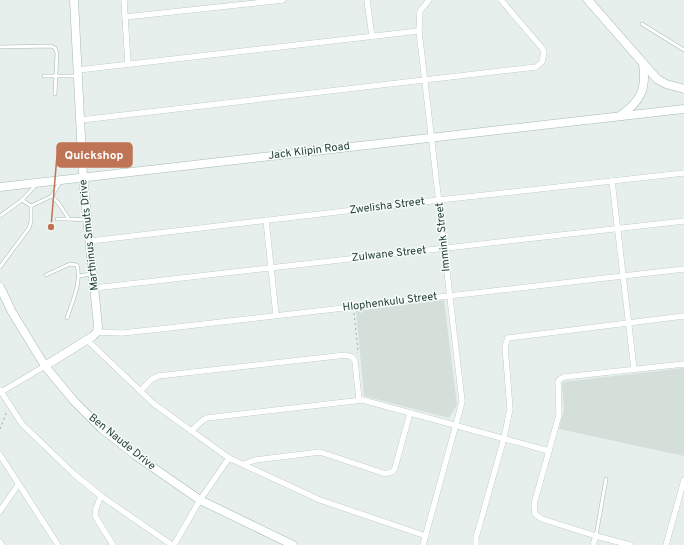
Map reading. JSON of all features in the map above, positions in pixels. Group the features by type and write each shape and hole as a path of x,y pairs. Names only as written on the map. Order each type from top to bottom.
{"street":[{"name":"Marthinus Smuts Drive","path":"74,0 79,73 83,177 98,317 96,332"},
{"path":"124,0 128,64"},
{"path":"125,17 284,0"},
{"path":"367,0 372,36"},
{"name":"Immink Street","path":"423,545 462,401 426,80 419,32 420,11 429,0"},
{"path":"81,120 536,67 542,62 544,52 542,48 501,0"},
{"path":"588,0 661,82 684,89"},
{"path":"79,73 128,64 419,32"},
{"path":"619,117 633,106 643,92 645,78 643,62"},
{"name":"Jack Klipin Road","path":"0,187 684,109"},
{"name":"Zwelisha Street","path":"90,241 684,173"},
{"path":"612,181 634,369"},
{"path":"266,220 276,316"},
{"name":"Zulwane Street","path":"94,288 684,221"},
{"name":"Hlophenkulu Street","path":"96,332 122,333 684,269"},
{"name":"Ben Naude Drive","path":"0,287 12,312 45,366 74,401 101,428 135,455 200,500 293,545"},
{"path":"476,545 476,538 504,438 511,406 504,346 506,340 512,336 684,316"},
{"path":"96,332 87,340 1,391 17,417 30,433 74,474 101,496 173,545 200,500 229,458"},
{"path":"87,340 140,392 229,458 320,500 426,536"},
{"path":"140,392 152,378 158,376 344,355 353,358 356,363 359,400"},
{"path":"630,545 542,519 535,514 534,504 559,412 559,380 564,377 684,364"},
{"path":"191,431 207,418 365,400 549,451"},
{"path":"244,464 256,460 320,452 383,473 391,473 395,468 410,413"},
{"path":"0,456 58,545"},
{"path":"666,545 684,480"},
{"path":"0,511 18,485"},
{"path":"101,496 95,510 95,516 113,545"},
{"path":"593,545 596,536"}],"lane":[{"path":"642,24 684,50"},
{"path":"0,47 51,46 55,48 55,94"},
{"path":"44,76 79,73"},
{"path":"30,206 52,196 61,180"},
{"path":"0,216 22,200 38,183"},
{"path":"52,196 69,218"},
{"path":"0,267 27,233 31,222 30,206 22,200"},
{"path":"57,219 69,218 88,220"},
{"path":"31,222 37,221"},
{"path":"46,275 70,264 77,265 79,276 67,318"},
{"path":"79,276 94,274"},
{"path":"596,536 606,479"}],"path":[{"path":"353,358 358,351 354,307"},
{"path":"0,429 9,404"}],"shaded area":[{"path":"444,300 457,405 449,418 364,396 356,311"},
{"path":"684,368 684,456 559,429 564,409 563,382"}],"place":[{"name":"Quickshop","path":"51,227"}]}
